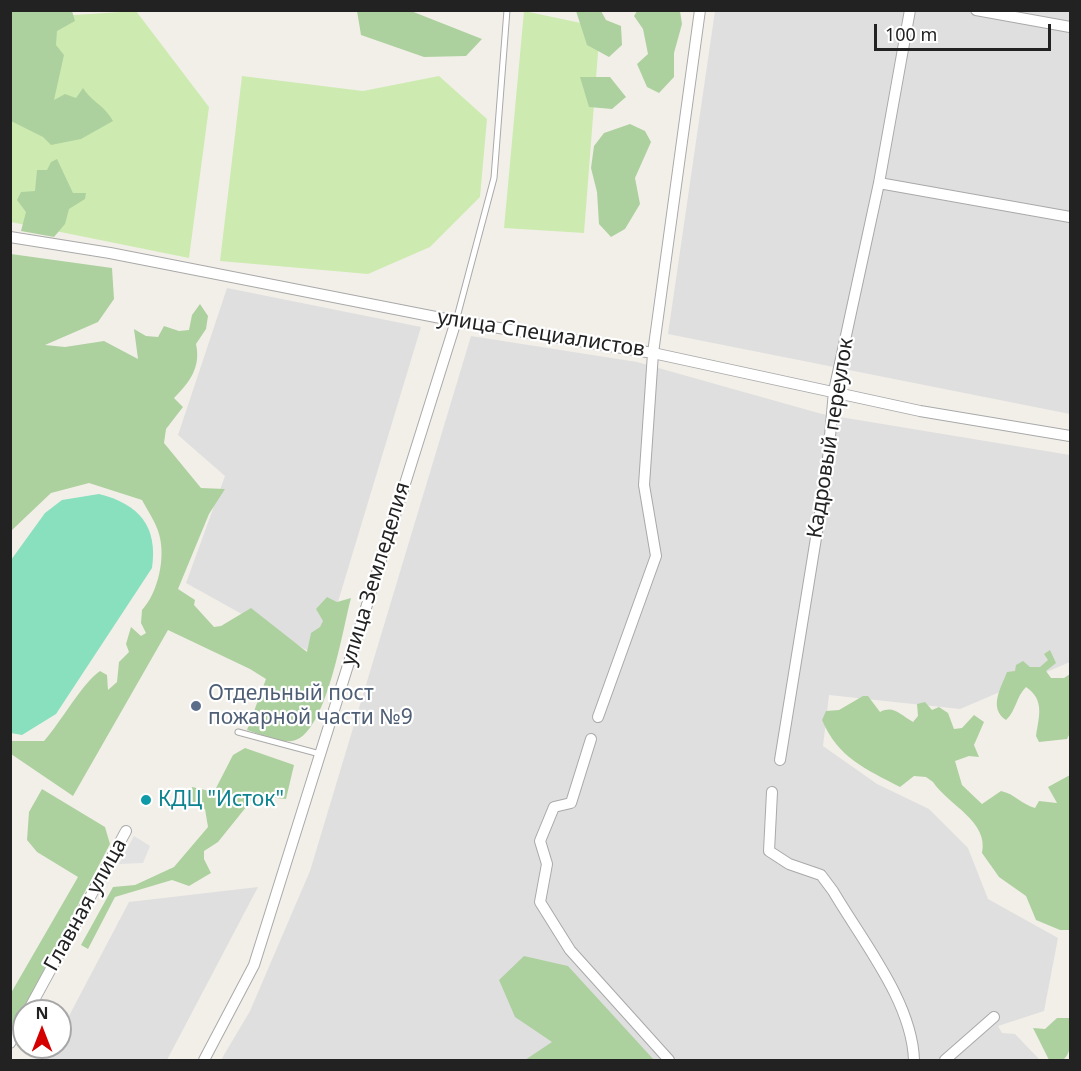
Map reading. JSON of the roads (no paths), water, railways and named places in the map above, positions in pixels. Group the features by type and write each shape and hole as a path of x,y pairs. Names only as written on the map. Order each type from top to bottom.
{"street":[{"path":"598,717 656,556 644,485 653,353 700,10"},
{"name":"Кадровый переулок","path":"780,760 827,470 834,391 879,183 910,10"},
{"path":"976,10 1071,27"},
{"path":"879,183 1071,217"},
{"name":"улица Специалистов","path":"10,237 110,254 456,321 653,353 920,411 1071,436"},
{"name":"улица Земледелия","path":"204,1060 254,965 456,321"},
{"path":"591,739 571,803 554,807 540,840 547,864 540,902 570,950 669,1060"},
{"path":"772,792 769,851 789,864 821,875 833,891 902,1005 913,1044 914,1060"},
{"name":"Главная улица","path":"35,999 126,831"},
{"path":"945,1060 994,1017"}],"lane":[{"path":"456,321 494,178 507,10"},
{"path":"238,732 320,754"}],"place":[{"name":"Отдельный пост пожарной части №9","path":"196,706"},
{"name":"КДЦ \"Исток\"","path":"146,800"}]}
